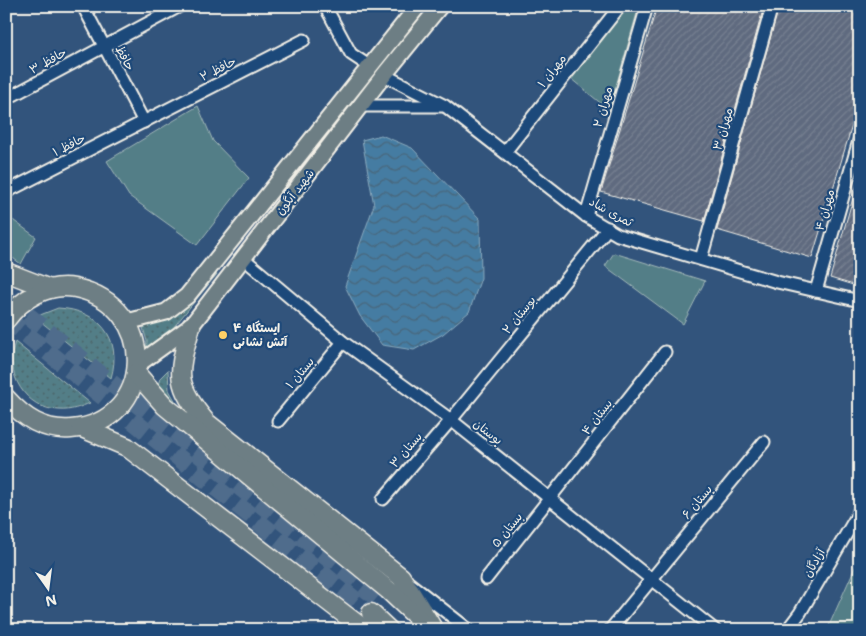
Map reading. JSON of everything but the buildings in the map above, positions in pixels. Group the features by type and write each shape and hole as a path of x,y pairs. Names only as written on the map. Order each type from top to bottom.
{"highway":[{"path":"6,272 50,289"},
{"path":"6,320 23,302 50,289 72,288 94,293 113,305 128,322 136,343 136,369 129,393 120,406 102,420 82,428 52,428 38,424 13,412 6,398"},
{"path":"191,326 179,369 187,399 206,422 401,577 431,630"},
{"path":"136,369 165,406 388,590 431,630"},
{"path":"82,428 127,447 368,620 389,630"},
{"path":"368,620 431,630"}],"main road":[{"name":"شهید آبگون","path":"128,322 166,312 188,296 418,6"},
{"name":"شهید آبگون","path":"136,369 191,326 384,74 440,6"},
{"path":"284,174 300,185"}],"street":[{"name":"حافظ","path":"82,6 144,122"},
{"name":"حافظ ۳","path":"6,99 180,6"},
{"path":"325,6 351,54 369,66"},
{"name":"۱ مهران","path":"504,152 620,6"},
{"name":"مهران ۲","path":"586,216 646,6"},
{"name":"مهران ۳","path":"701,259 772,6"},
{"name":"حافظ ۲","path":"144,122 304,40"},
{"name":"ثمری شاد","path":"384,74 445,106 586,216 618,234 816,291 860,301"},
{"path":"361,106 445,106"},
{"name":"حافظ ۱","path":"6,192 144,122"},
{"name":"مهران ۴","path":"816,291 860,137"},
{"name":"بوستان ۲","path":"451,420 608,228"},
{"name":"بوستان","path":"243,258 343,342 451,420 715,630"},
{"name":"بستان ۱","path":"278,421 343,342"},
{"name":"بستان ۴","path":"550,499 665,352"},
{"name":"بستان ۳","path":"383,498 451,420"},
{"name":"بستان ۶","path":"610,630 764,442"},
{"name":"بستان ۵","path":"486,579 550,499"},
{"name":"آزادگان","path":"787,630 800,614 858,514 860,507"},
{"path":"401,577 468,630"},
{"path":"798,630 800,614"}],"green space":[{"path":"628,6 639,6 609,110 570,78"},
{"path":"198,106 213,141 249,178 197,245 129,196 107,161"},
{"path":"6,215 36,237 21,264 6,253"},
{"path":"614,253 705,281 683,324 605,266"},
{"path":"217,274 173,328 146,353 147,341 143,328 183,306"},
{"path":"58,308 85,314 96,320 104,328 110,338 113,350 114,363 111,378 35,317"},
{"path":"15,342 90,403 71,409 59,410 47,408 27,396 15,377 12,366"},
{"path":"168,370 169,390 177,404 175,407 158,386 160,378"},
{"path":"860,556 860,630 827,630"}],"water":[{"path":"381,135 412,148 480,219 481,278 469,312 443,334 414,350 382,345 360,316 345,286 374,205 362,140"}],"tunnel":[{"path":"6,298 381,601"},
{"path":"6,318 371,613"}],"place":[{"name":"ایستگاه ۴ آتش نشانی","path":"223,335"}]}
